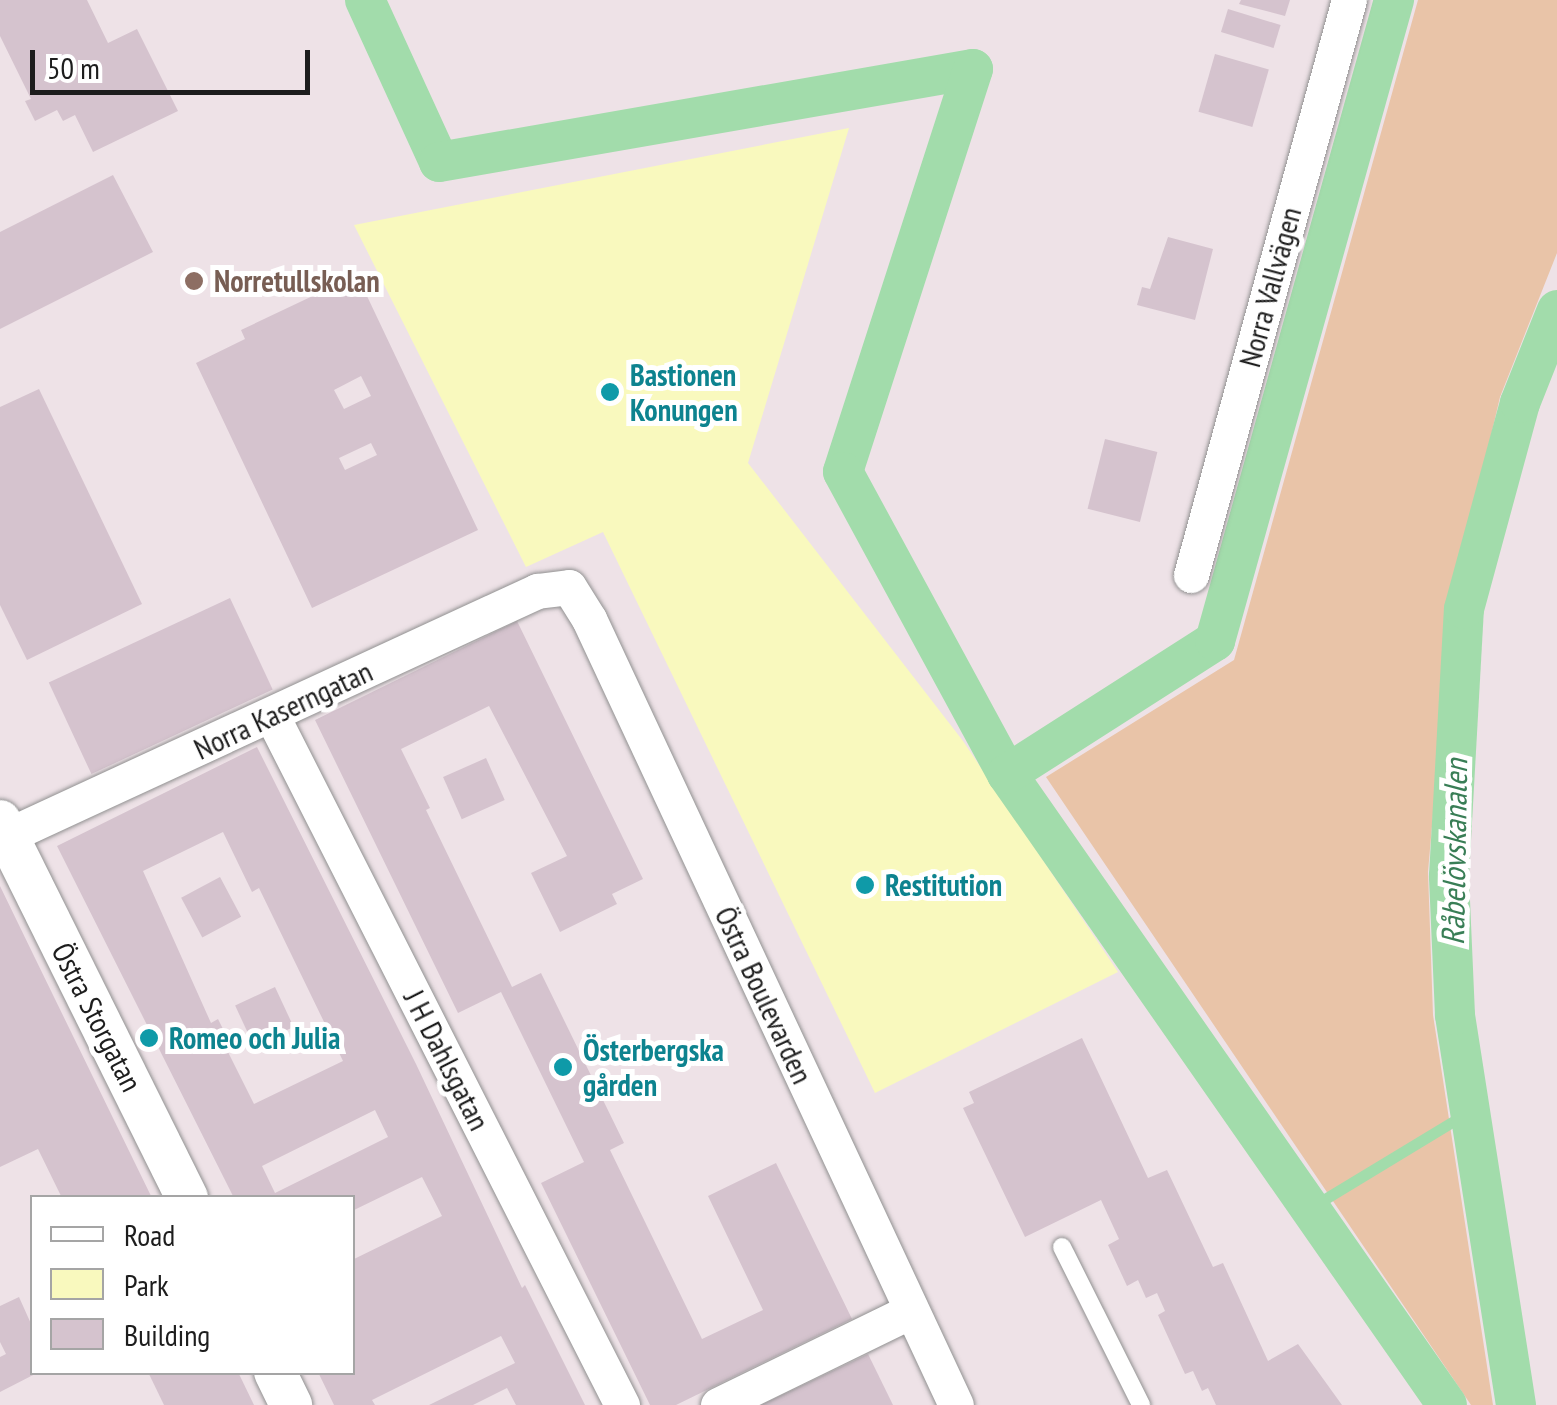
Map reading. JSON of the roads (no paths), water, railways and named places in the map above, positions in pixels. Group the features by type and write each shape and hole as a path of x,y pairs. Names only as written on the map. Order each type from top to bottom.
{"street":[{"name":"Norra Vallvägen","path":"1191,574 1349,0"},
{"name":"Norra Kaserngatan","path":"2,832 272,716 537,592 568,587"},
{"name":"Östra Boulevarden","path":"568,587 589,619 956,1405"},
{"name":"J H Dahlsgatan","path":"272,716 622,1405"},
{"name":"Östra Storgatan","path":"2,832 185,1195"},
{"path":"718,1405 911,1312"},
{"path":"276,1375 291,1405"}],"lane":[{"path":"1062,1247 1140,1405"}],"waterway":[{"path":"365,0 439,162 973,69 843,472 1007,774 1447,1405"},
{"path":"1007,774 1215,641 1394,0"},
{"name":"Råbelövskanalen","path":"1516,1405 1455,1015 1449,876 1464,609 1520,403 1557,310"},
{"path":"1310,1208 1470,1111"}],"place":[{"name":"Norretullskolan","path":"194,281"},
{"name":"Bastionen Konungen","path":"610,392"},
{"name":"Restitution","path":"865,885"},
{"name":"Romeo och Julia","path":"149,1038"},
{"name":"Österbergska gården","path":"563,1067"}]}
